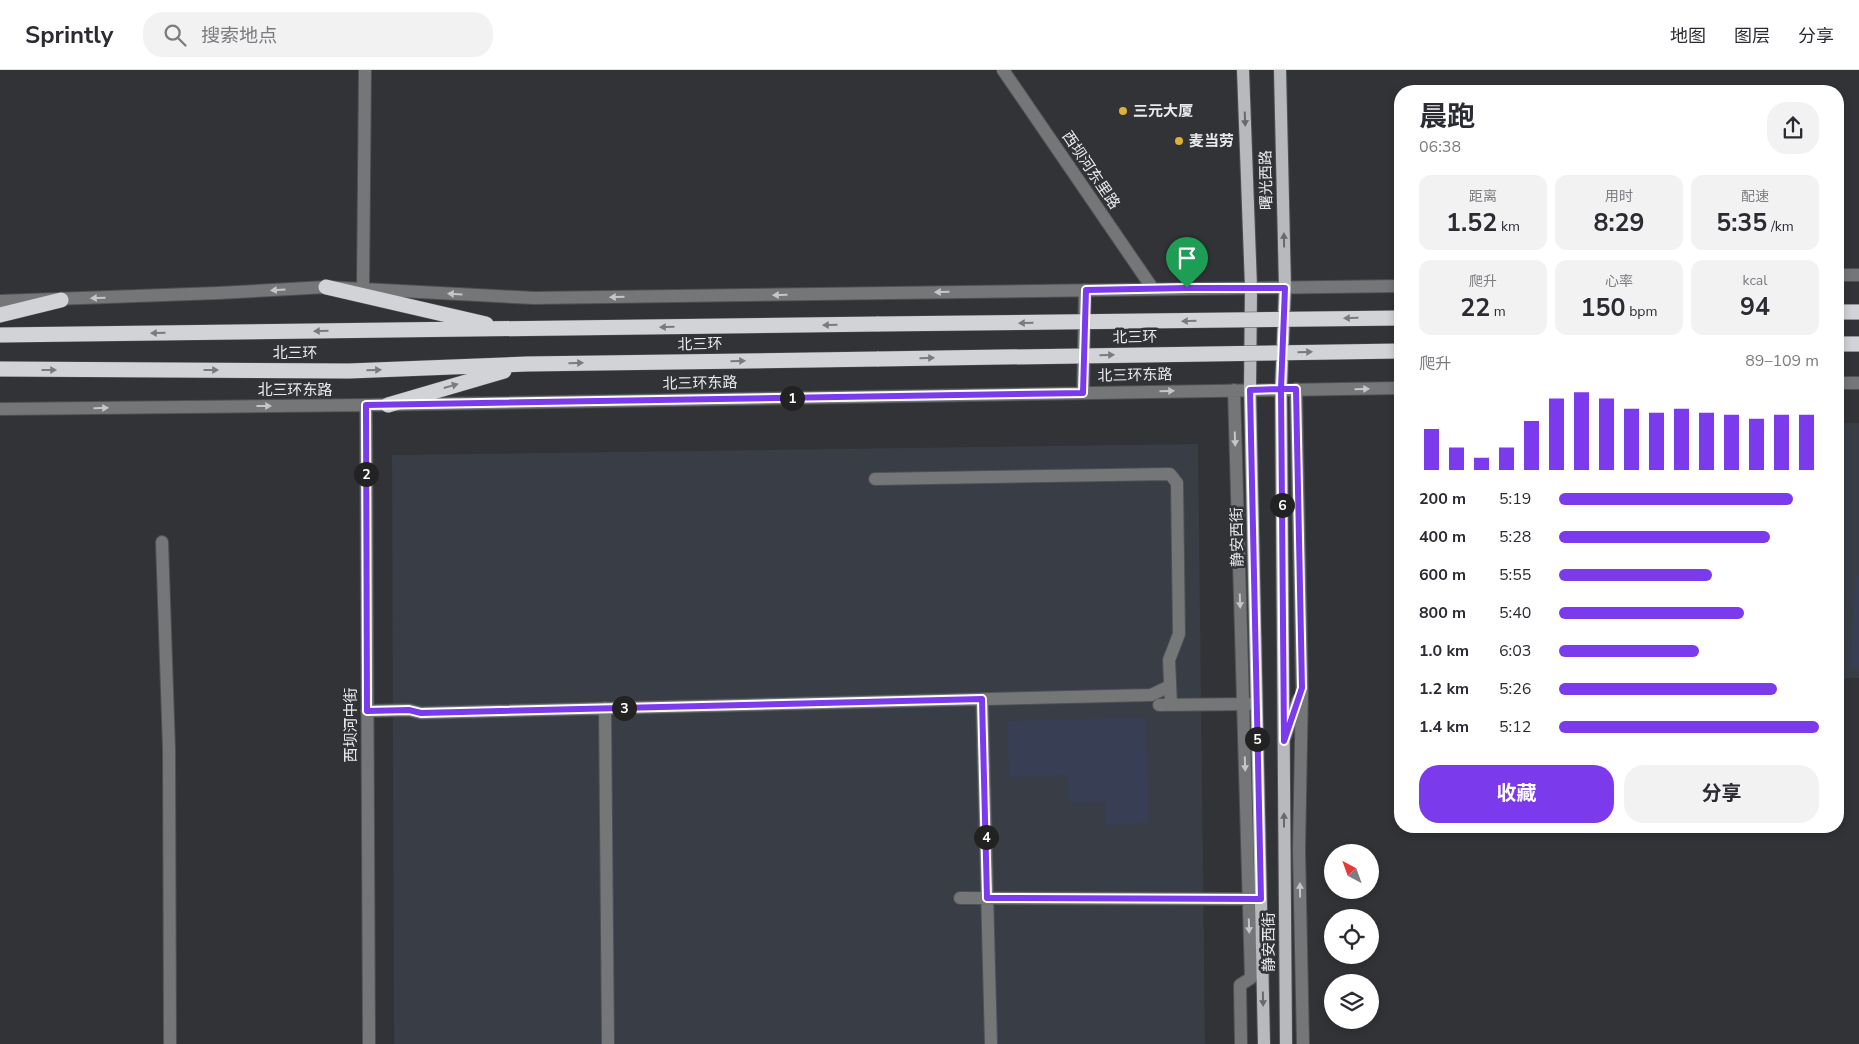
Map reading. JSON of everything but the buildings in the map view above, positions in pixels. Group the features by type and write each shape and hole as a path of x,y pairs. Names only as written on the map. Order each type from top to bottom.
{"highway":[{"path":"326,287 510,329"},
{"path":"0,315 61,300"},
{"path":"1844,312 1859,312"},
{"name":"北三环","path":"0,334 1394,318"},
{"path":"1844,344 1859,344"},
{"name":"北三环","path":"0,370 349,371 527,364 1394,351"},
{"path":"388,405 527,364"}],"main road":[{"name":"曙光西路","path":"1243,70 1250,287 1250,390"},
{"name":"曙光西路","path":"1280,70 1285,288 1281,389"},
{"name":"静安西街","path":"1281,389 1286,1044"},
{"name":"静安西街","path":"1250,390 1257,704 1255,899 1264,1044"}],"street":[{"path":"363,289 365,70"},
{"name":"西坝河东里路","path":"1003,70 1152,289"},
{"path":"1844,275 1859,275"},
{"path":"0,302 326,287 534,298 1394,286"},
{"path":"1083,393 1086,290"},
{"path":"1844,383 1859,383"},
{"name":"北三环东路","path":"0,409 388,405 1394,388"},
{"path":"1296,389 1302,688 1300,850 1303,1044"},
{"path":"1234,390 1243,704 1255,899 1251,978 1240,985 1241,1044"},
{"name":"西坝河中街","path":"366,405 369,1044"},
{"path":"875,479 1170,474 1177,483 1179,634 1169,660 1170,686 1165,705 1257,704"},
{"path":"162,542 169,749 170,1044"},
{"path":"367,711 409,710 421,713 1151,695 1170,686"},
{"path":"1284,741 1302,688"},
{"path":"982,699 991,1044"},
{"path":"606,708 608,1044"},
{"path":"960,898 1255,899"}],"shaded area":[{"path":"1844,423 1859,423 1859,678 1844,678"},
{"path":"1198,444 1205,1044 394,1044 392,455"},
{"path":"1856,576 1859,576 1859,668 1850,668"},
{"path":"1146,717 1149,823 1106,825 1105,802 1069,803 1068,775 1009,777 1007,721"}],"place":[{"name":"三元大厦","path":"1123,111"},
{"name":"麦当劳","path":"1179,141"}],"route":[{"path":"1187,288 1086,290 1083,393 366,405 367,711 409,710 421,713 982,699 987,898 1261,899 1250,390 1281,389 1284,741 1302,688 1296,389 1281,389 1285,288 1187,288"}]}
